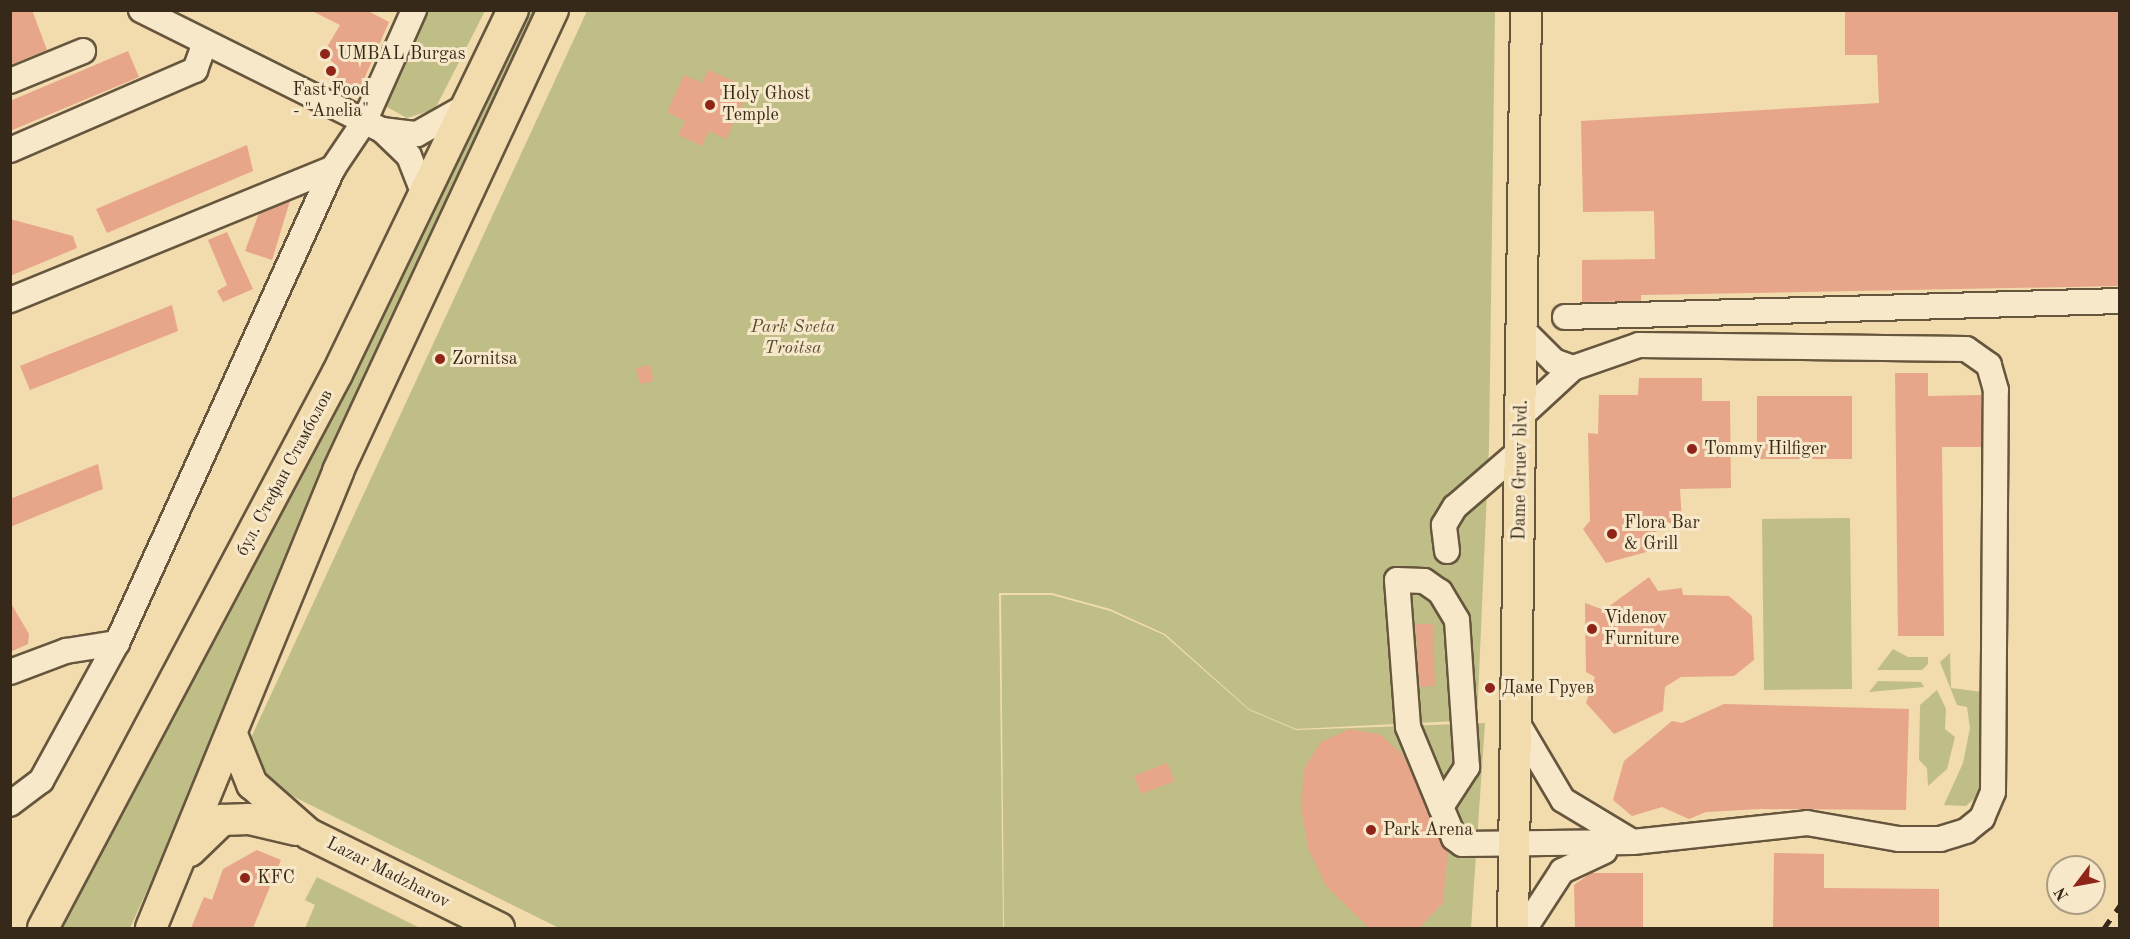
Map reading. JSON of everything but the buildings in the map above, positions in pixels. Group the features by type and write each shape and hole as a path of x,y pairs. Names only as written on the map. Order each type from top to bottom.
{"main road":[{"name":"бул. Стефан Стамболов","path":"43,928 332,384 513,10"},
{"path":"151,928 233,737 338,471 553,10"},
{"name":"Dame Gruev blvd.","path":"1513,928 1518,724 1526,10"},
{"name":"Lazar Madzharov","path":"233,737 252,784 309,834"},
{"name":"Lazar Madzharov","path":"177,867 222,820 249,819 309,834 499,928"}],"street":[{"path":"141,10 373,126 409,156 424,197"},
{"path":"10,804 41,781 117,643 333,168 373,126 414,10"},
{"path":"10,150 195,70 206,43"},
{"path":"10,81 83,51"},
{"path":"373,126 417,134 465,106"},
{"path":"10,300 333,168"},
{"path":"1565,317 2120,302"},
{"path":"1523,330 1554,361 1573,368"},
{"path":"1441,807 1467,767 1457,620 1440,592 1424,581 1397,580 1408,727 1441,807 1462,844 1633,842 1807,822 1899,839 1940,839 1966,831 1982,818 1993,792 1996,390 1989,364 1966,349 1640,345 1573,368 1521,415"},
{"path":"1447,551 1444,525 1455,507 1521,450"},
{"path":"10,672 66,651 117,643"},
{"path":"1518,724 1563,800 1633,842"},
{"path":"1525,928 1562,871 1574,861 1633,842"}],"green space":[{"path":"422,11 485,11 435,109 407,118 378,102"},
{"path":"528,11 538,11 341,427 232,703 130,928 59,928 327,426"},
{"name":"Park Sveta Troitsa","path":"587,11 1495,11 1489,446 1477,720 1296,729 1249,709 1165,634 1110,609 1052,593 999,593 1003,928 559,928 270,785 260,776 250,740"},
{"path":"1850,518 1852,689 1764,690 1762,519"},
{"path":"1001,595 1052,595 1110,611 1164,635 1249,710 1296,730 1485,723 1471,928 1004,928"},
{"path":"1893,649 1908,657 1928,657 1928,664 1922,670 1877,670"},
{"path":"1950,653 1951,688 1982,692 1982,792 1966,806 1944,805 1963,763 1970,728 1967,707 1957,705 1940,662"},
{"path":"1878,681 1921,682 1924,687 1869,692"},
{"path":"1937,690 1946,709 1945,729 1955,737 1947,769 1928,786 1927,768 1919,760 1920,705"},
{"path":"317,877 420,928 305,928 315,905 305,900"}],"railway":[{"path":"2104,928 2120,905"}],"place":[{"name":"UMBAL Burgas","path":"325,54"},
{"name":"Fast Food - \"Anelia\"","path":"331,71"},
{"name":"Holy Ghost Temple","path":"710,105"},
{"name":"Zornitsa","path":"440,359"},
{"name":"Tommy Hilfiger","path":"1692,449"},
{"name":"Flora Bar & Grill","path":"1612,534"},
{"name":"Videnov Furniture","path":"1592,629"},
{"name":"Даме Груев","path":"1490,688"},
{"name":"Park Arena","path":"1371,830"},
{"name":"KFC","path":"245,878"}]}
